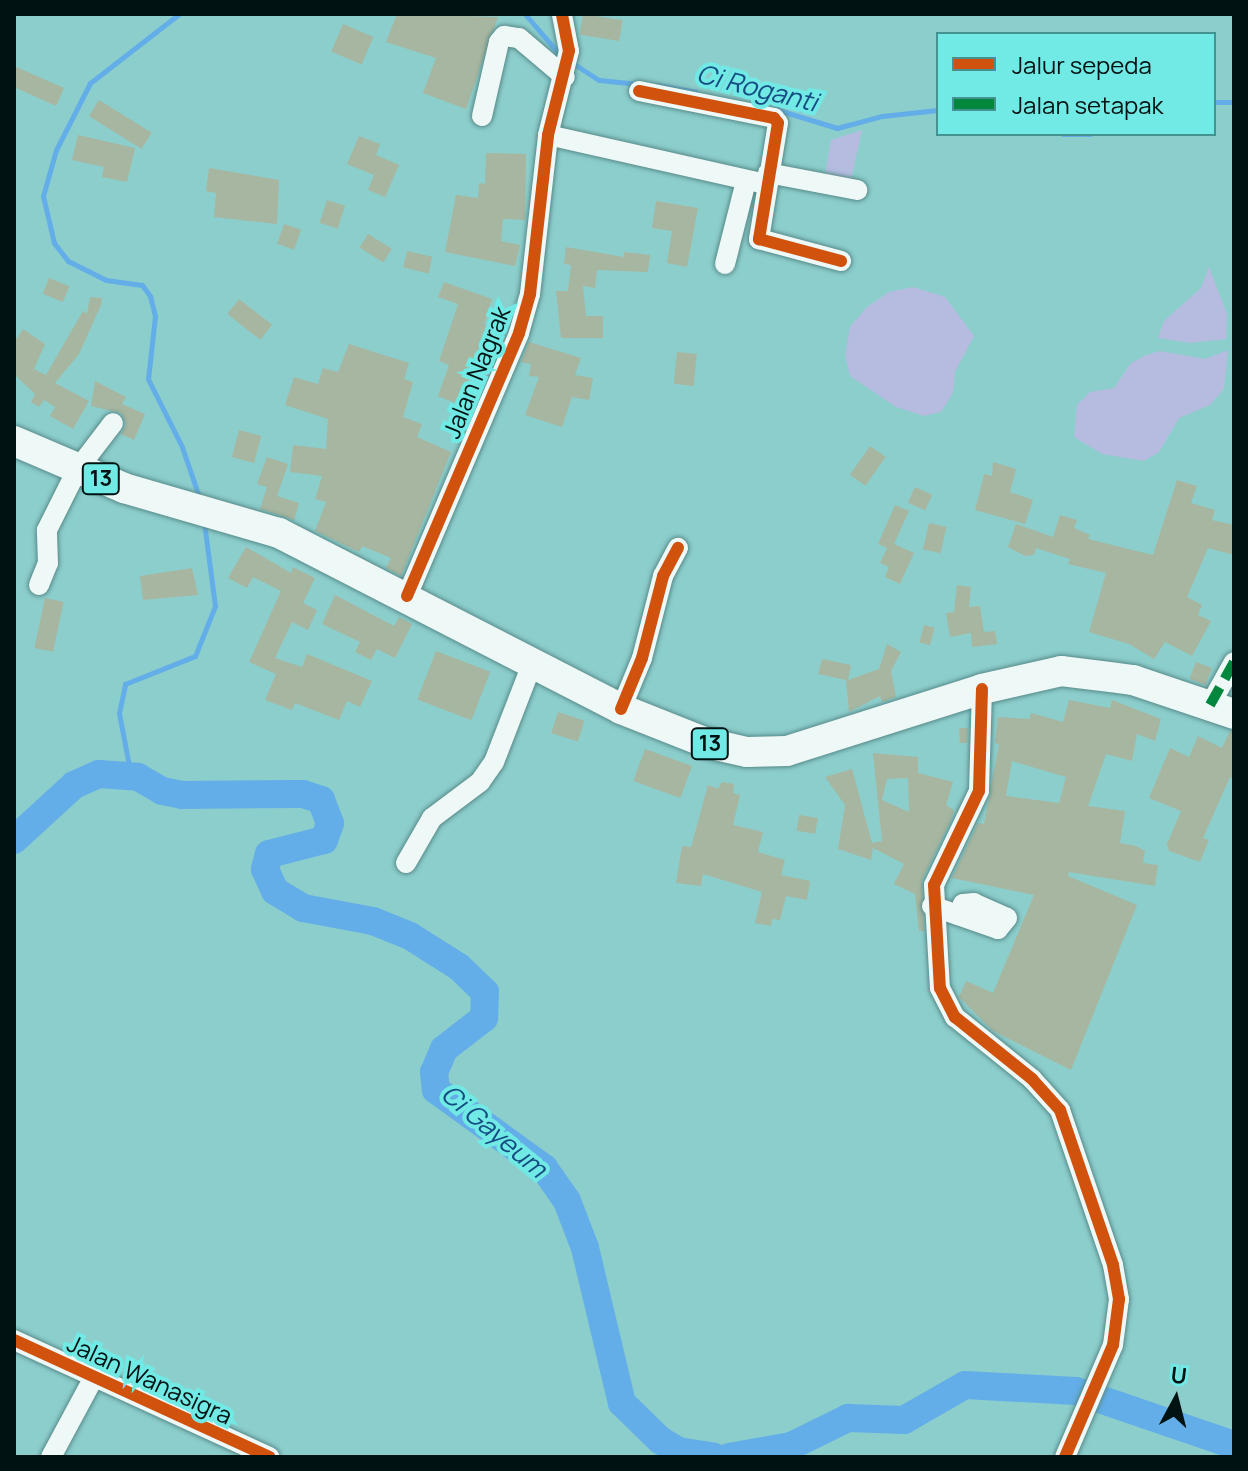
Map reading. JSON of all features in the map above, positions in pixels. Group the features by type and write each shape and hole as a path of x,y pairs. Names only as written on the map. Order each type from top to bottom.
{"highway":[{"name":"13","path":"14,441 77,470 279,533 407,596 621,709 707,743 747,752 787,751 1037,673 1085,672 1133,680 1222,710"}],"street":[{"name":"Jalan Nagrak","path":"407,596 519,333 532,285 548,135 565,77 569,48 562,14"},
{"path":"482,116 499,42 504,36 519,38 565,77"},
{"path":"639,91 774,118 778,123 760,179 725,264"},
{"path":"548,135 760,179 857,190"},
{"path":"760,179 758,235 766,245 841,261"},
{"path":"736,233 758,235"},
{"path":"39,585 48,563 47,530 77,470 113,423"},
{"path":"621,709 642,658 663,576 678,548"},
{"path":"1222,710 1234,662"},
{"path":"406,863 432,818 480,782 494,762 532,664"},
{"path":"982,689 981,780 934,885 932,906 940,988 949,1007 1048,1095 1060,1110 1082,1164 1119,1299 1113,1345 1065,1457"},
{"path":"932,906 958,915"},
{"name":"Jalan Wanasigra","path":"14,1340 269,1457"},
{"path":"51,1457 94,1377"}],"shaded area":[{"path":"862,130 851,180 825,174 831,140"},
{"path":"1209,267 1227,314 1226,339 1190,343 1158,338 1164,321 1201,288"},
{"path":"913,287 945,297 974,336 955,372 953,393 941,412 924,416 896,407 850,376 845,355 850,327 867,307 889,292"},
{"path":"1228,350 1224,389 1210,405 1179,418 1159,452 1144,461 1102,454 1074,437 1077,405 1090,392 1114,388 1131,363 1160,351 1205,359"}],"building":[{"path":"397,14 498,17 466,109 423,93 436,58 386,42"},
{"path":"583,14 623,20 619,41 580,35"},
{"path":"343,24 373,37 362,65 331,52"},
{"path":"14,66 64,88 56,106 14,87"},
{"path":"99,100 152,133 142,149 89,116"},
{"path":"78,135 135,148 127,182 102,177 104,167 72,160"},
{"path":"359,136 380,144 376,155 399,165 385,197 368,190 374,175 347,164"},
{"path":"486,153 526,154 525,220 503,219 501,241 520,245 515,266 445,252 456,195 478,198 479,183 485,184"},
{"path":"209,168 279,180 277,224 214,217 216,193 206,191"},
{"path":"327,200 345,206 338,229 320,223"},
{"path":"656,201 698,208 687,267 667,263 672,231 652,228"},
{"path":"284,224 301,230 294,250 277,244"},
{"path":"368,234 392,249 383,262 360,248"},
{"path":"566,247 624,257 624,252 650,255 648,272 597,270 595,288 583,286 586,316 603,316 603,338 561,338 556,291 568,291 571,265 564,264"},
{"path":"407,251 432,257 429,273 403,268"},
{"path":"49,278 69,286 63,302 43,294"},
{"path":"444,282 492,299 484,325 500,330 472,410 438,396 449,365 439,361 458,304 438,297"},
{"path":"90,297 102,298 101,305 79,354 55,383 89,401 73,429 50,416 55,407 44,400 39,407 31,402 35,394 14,374 14,342 23,329 45,344 34,369 46,375 83,311 87,314"},
{"path":"239,299 272,325 260,340 227,314"},
{"path":"529,342 581,358 575,375 593,378 589,400 572,397 562,427 525,415 539,377 529,376 531,364 521,362"},
{"path":"349,344 409,363 404,379 413,382 403,417 422,424 417,437 451,452 401,576 386,568 391,558 362,546 359,552 315,531 326,502 315,499 322,476 290,472 293,445 326,449 328,419 285,405 294,377 318,384 323,368 338,372"},
{"path":"677,352 697,354 694,386 674,384"},
{"path":"95,381 126,397 122,404 145,414 134,440 121,434 126,424 121,413 91,406"},
{"path":"239,430 261,436 254,463 232,457"},
{"path":"870,446 886,457 865,486 850,475"},
{"path":"267,457 288,464 277,496 299,503 294,520 260,509 267,487 257,484"},
{"path":"993,462 1016,469 1010,492 1033,500 1025,524 975,510 984,474 992,476"},
{"path":"1177,480 1197,486 1191,503 1215,510 1212,520 1234,525 1234,555 1208,548 1187,597 1202,605 1198,615 1211,621 1192,656 1165,642 1154,659 1129,644 1089,632 1106,573 1068,564 1070,559 1036,548 1034,555 1025,556 1008,547 1016,524 1053,537 1060,515 1077,520 1074,528 1090,535 1088,539 1153,555"},
{"path":"915,487 932,495 925,510 908,502"},
{"path":"895,505 909,511 894,544 914,553 900,584 885,577 889,567 880,563 887,548 878,544"},
{"path":"929,523 947,527 940,553 923,549"},
{"path":"246,547 291,573 293,567 315,578 303,603 317,610 308,630 292,622 275,658 302,667 307,654 372,681 360,707 347,701 339,720 295,703 292,710 265,700 276,674 249,662 281,591 253,577 247,588 228,578"},
{"path":"192,568 198,595 143,600 140,576"},
{"path":"957,585 971,587 969,607 980,606 984,632 995,631 997,644 972,647 971,633 950,637 946,613 954,612"},
{"path":"335,595 394,626 399,617 412,624 395,658 377,649 371,660 355,652 360,642 322,624"},
{"path":"45,598 64,602 53,652 34,648"},
{"path":"924,625 935,628 930,645 919,642"},
{"path":"887,644 901,652 891,671 896,697 882,702 880,696 849,712 846,680 818,674 822,659 851,665 848,680 879,669"},
{"path":"436,651 490,672 472,720 417,700"},
{"path":"1196,662 1212,668 1205,685 1190,679"},
{"path":"1069,700 1110,708 1112,700 1161,719 1155,741 1137,734 1132,761 1106,754 1088,806 1125,811 1120,843 1145,851 1143,863 1158,865 1155,886 1069,872 1068,876 1137,905 1071,1070 993,1031 959,997 966,981 993,993 1034,895 952,878 978,823 984,824 999,744 995,743 998,717 1029,719 1031,713 1063,722","holes":["1012,761 1066,777 1059,803 1006,796"]},
{"path":"558,712 585,721 578,742 551,733"},
{"path":"959,728 968,728 967,743 960,743"},
{"path":"1230,731 1234,732 1234,779 1230,777 1203,838 1209,840 1200,862 1169,851 1167,844 1181,811 1149,798 1170,748 1189,757 1198,736 1222,748"},
{"path":"645,749 692,766 680,798 633,781"},
{"path":"873,753 918,757 918,773 953,782 946,805 954,810 952,818 922,880 924,931 919,931 915,894 894,884 904,864 873,848 871,860 838,849 845,805 825,777 852,769 872,843 882,841","holes":["908,778 909,812 882,800 887,779"]},
{"path":"722,782 734,784 733,793 740,795 733,825 763,832 758,852 785,860 781,875 810,881 807,900 786,896 780,920 772,919 771,926 755,923 762,892 703,874 701,886 676,883 682,846 691,847 708,785 718,789"},
{"path":"799,815 818,818 815,834 796,831"}],"waterway":[{"path":"179,14 90,83 56,150 43,196 54,243 68,261 106,280 142,285 150,296 155,316 148,379 182,447 200,500"},
{"name":"Ci Roganti","path":"525,14 560,55"},
{"name":"Ci Roganti","path":"571,62 599,80 639,84"},
{"name":"Ci Roganti","path":"657,85 695,92"},
{"name":"Ci Roganti","path":"1216,102 1234,102"},
{"name":"Ci Roganti","path":"775,109 837,128 882,116 936,110"},
{"path":"131,776 119,713 125,684 195,656 215,606 204,522"},
{"name":"Ci Gayeum","path":"14,840 74,785 99,774 138,777 162,791 182,795 303,794 321,800 330,823 324,840 269,854 265,869 275,891 303,908 373,921 410,936 459,967 485,992 484,1018 444,1049 434,1072 436,1090 544,1168 567,1201 585,1248 622,1403 660,1440 678,1451 714,1457"},
{"name":"Ci Gayeum","path":"729,1457 791,1446 848,1418 904,1420 965,1385 1076,1391 1234,1445"}],"marked path":[{"path":"1210,705 1234,662"}],"cycle path":[{"path":"407,596 519,333 530,294 548,135 569,51 562,14"},
{"path":"639,91 774,118 778,123 759,239 841,261"},
{"path":"621,709 642,658 663,576 678,548"},
{"path":"982,689 979,791 934,885 940,988 955,1017 1032,1079 1060,1110 1113,1265 1119,1299 1113,1345 1065,1457"},
{"path":"14,1340 269,1457"}]}
